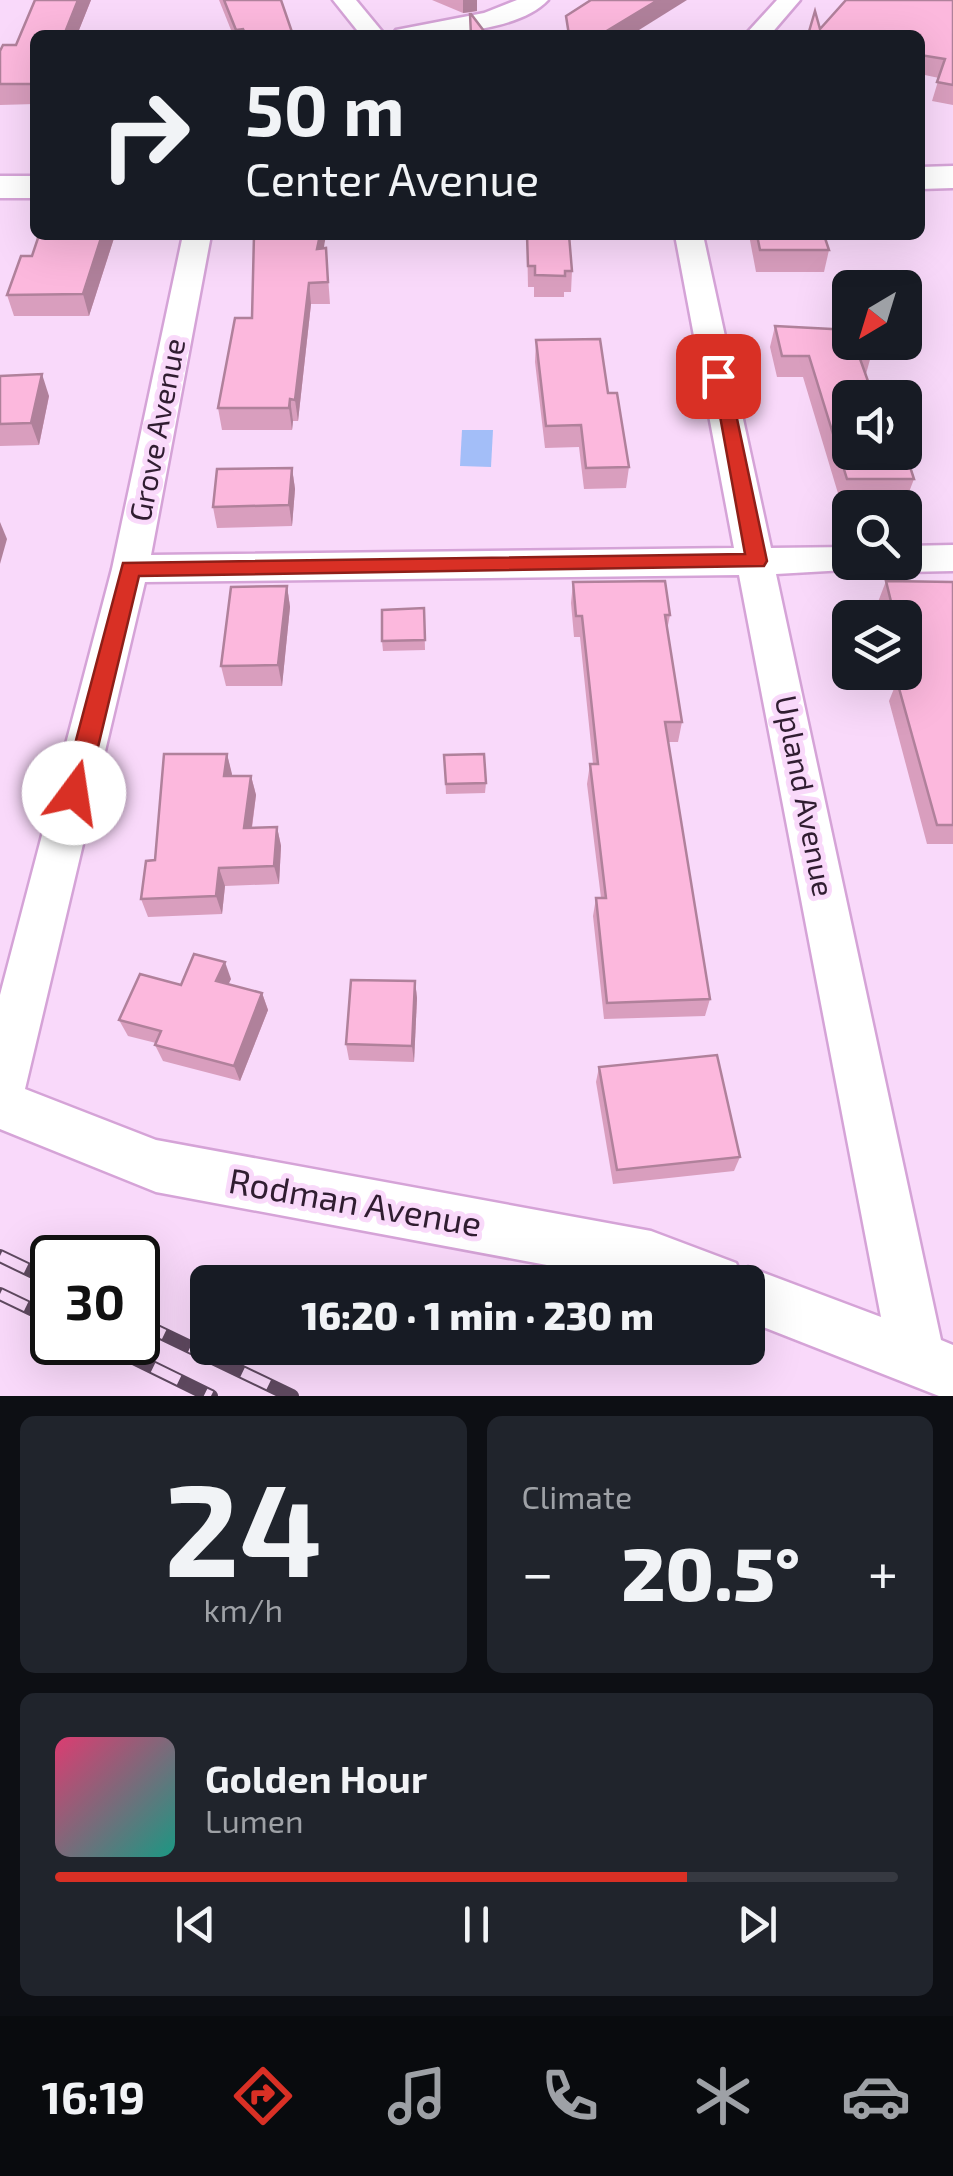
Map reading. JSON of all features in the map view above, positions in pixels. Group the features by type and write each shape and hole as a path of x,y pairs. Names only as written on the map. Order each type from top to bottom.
{"street":[{"path":"344,0 369,30"},
{"path":"431,30 490,19 537,0"},
{"path":"762,30 789,0"},
{"path":"925,178 953,178"},
{"path":"0,187 30,187"},
{"name":"Grove Avenue","path":"0,1090 130,569 196,240"},
{"name":"Upland Avenue","path":"691,240 757,561 935,1365"},
{"path":"922,559 953,558"},
{"path":"130,569 832,560"},
{"name":"Rodman Avenue","path":"0,1104 156,1166 651,1258 670,1265"},
{"path":"765,1300 935,1365"}],"water":[{"path":"462,430 493,430 491,467 460,466"}],"building":[{"path":"35,0 78,0 66,30 30,30 30,84 0,84 0,51 3,45 16,45"},
{"path":"224,0 281,0 291,30 243,29 236,30"},
{"path":"591,0 658,0 608,30 568,30 566,16"},
{"path":"846,0 953,0 953,85 937,82 945,59 925,56 925,30 809,30 815,11 820,29"},
{"path":"470,14 483,30 471,30"},
{"path":"37,240 100,240 83,294 7,295 21,256 32,256"},
{"path":"254,240 319,240 317,249 326,248 328,282 309,283 295,400 290,399 289,408 218,408 235,318 252,318"},
{"path":"527,240 569,240 572,271 565,271 565,276 535,275 535,266 528,266"},
{"path":"758,240 826,240 829,250 760,250"},
{"path":"775,326 832,329 832,360 860,360 868,380 832,380 832,430 809,356 782,356"},
{"path":"600,339 608,393 617,393 629,467 586,468 581,425 546,426 536,340"},
{"path":"42,374 31,423 0,424 0,376"},
{"path":"292,468 289,505 213,507 217,469"},
{"path":"844,470 911,470 914,479 847,479"},
{"path":"665,581 670,615 665,615 682,722 665,722 710,999 607,1003 596,898 606,898 590,764 598,764 582,616 576,616 573,582"},
{"path":"886,581 953,582 953,825 937,825 900,690 922,690 922,600 891,600"},
{"path":"287,586 278,665 221,666 231,587"},
{"path":"424,608 425,640 382,641 382,610"},
{"path":"164,754 227,754 224,776 251,776 244,828 277,827 274,866 219,868 216,896 141,899 146,861 155,860"},
{"path":"484,754 486,783 446,784 444,755"},
{"path":"194,954 225,962 216,981 262,993 234,1066 155,1045 161,1031 119,1020 140,974 181,985"},
{"path":"351,980 415,981 412,1046 346,1044"},
{"path":"717,1055 740,1157 617,1170 599,1067"}],"railway":[{"path":"0,1256 30,1270"},
{"path":"0,1294 30,1308"},
{"path":"160,1333 292,1396"},
{"path":"148,1365 211,1396"}],"route":[{"path":"74,793 130,569 757,561 718,376"}]}
